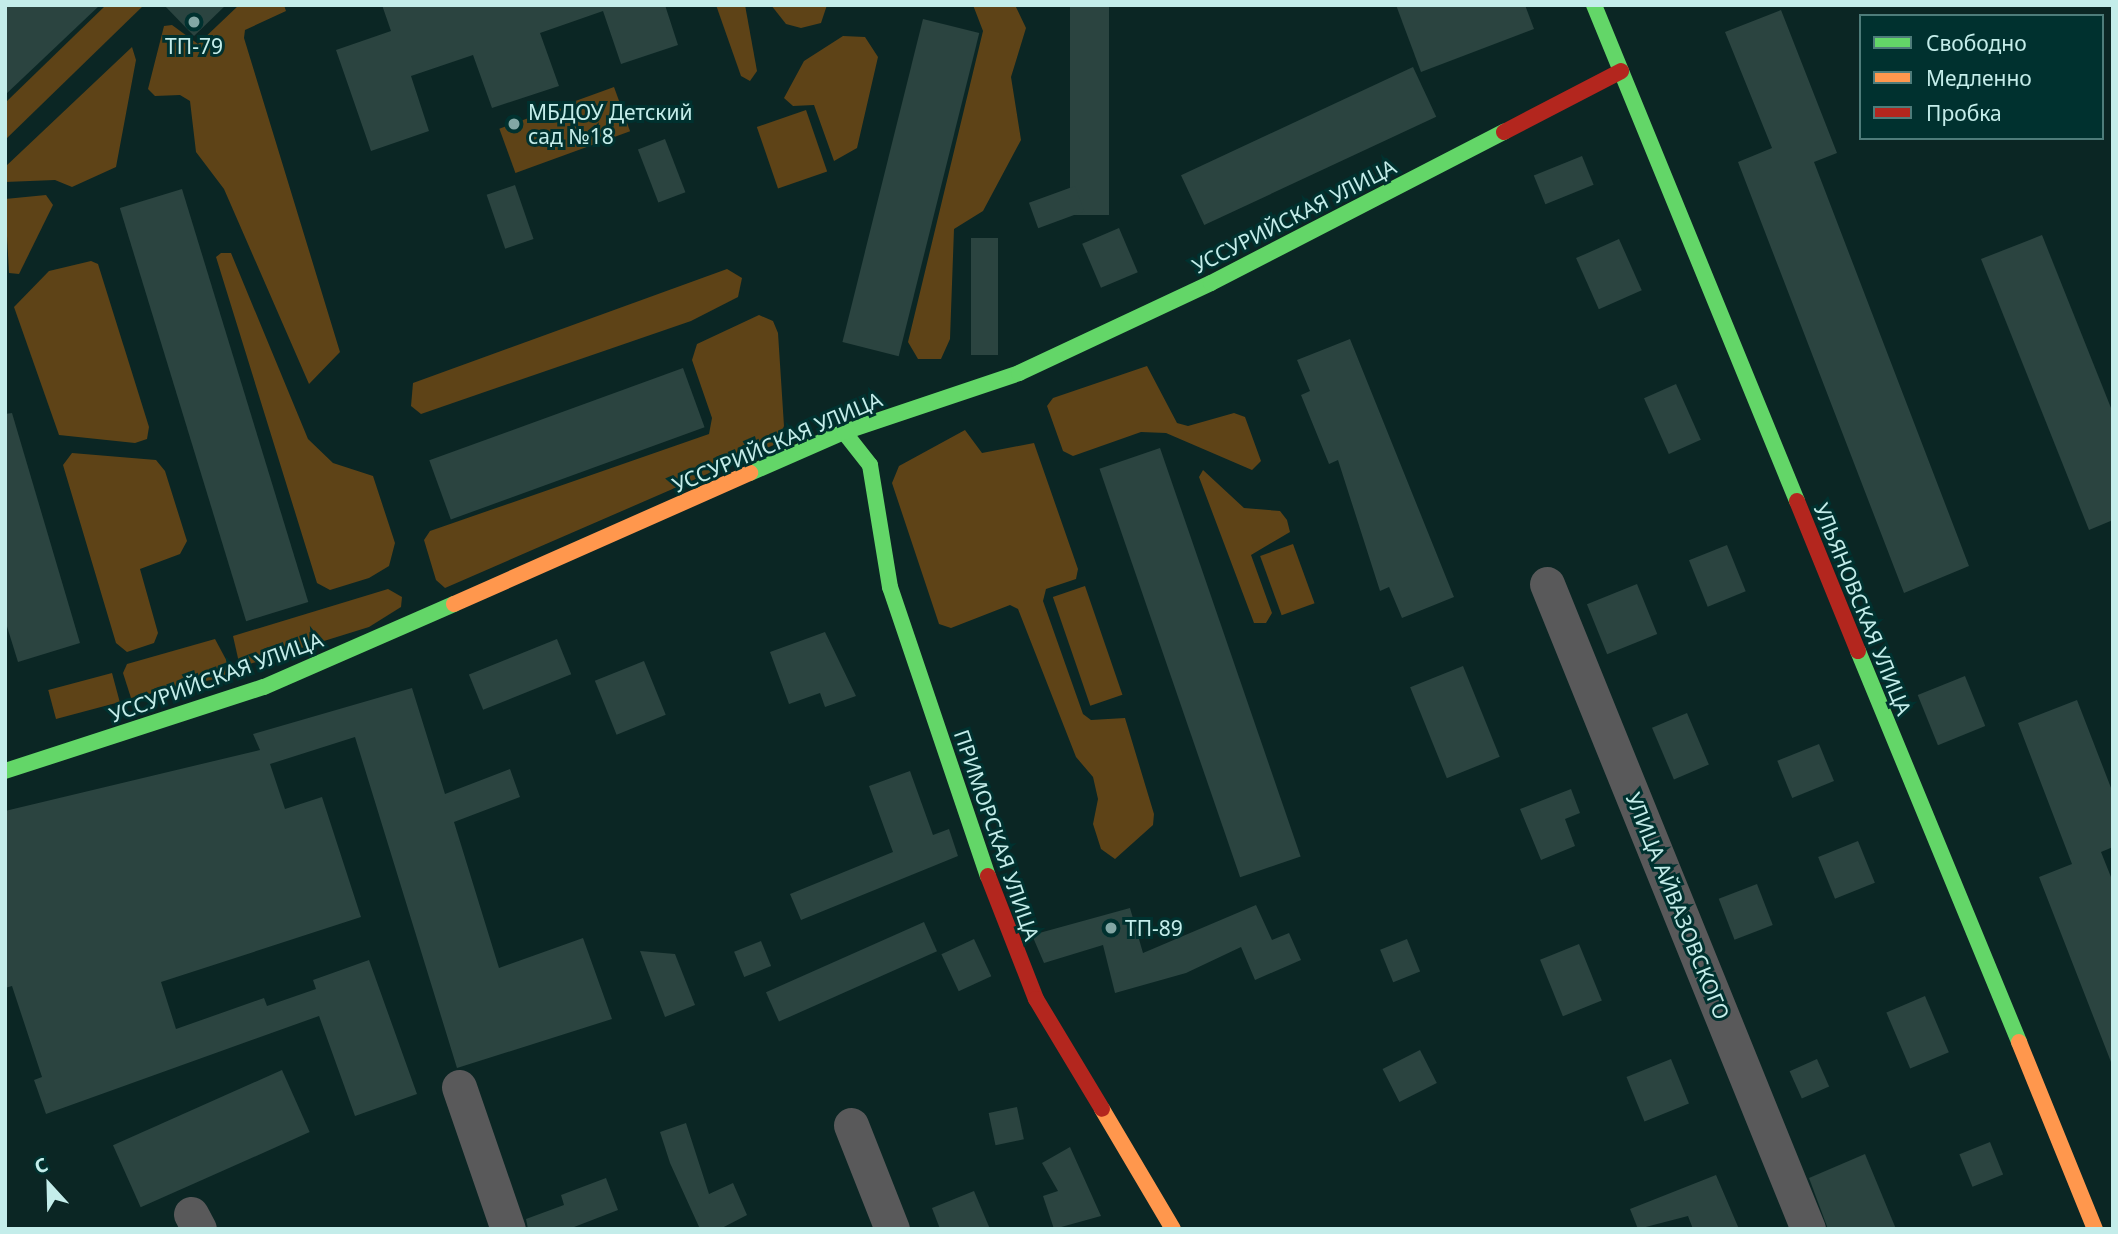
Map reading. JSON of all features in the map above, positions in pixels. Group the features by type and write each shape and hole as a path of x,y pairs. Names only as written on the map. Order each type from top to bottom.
{"street":[{"name":"УЛЬЯНОВСКАЯ УЛИЦА","path":"1594,5 2095,1229"},
{"name":"УССУРИЙСКАЯ УЛИЦА","path":"5,771 264,687 844,432 1019,373 1104,334 1621,71"},
{"name":"ПРИМОРСКАЯ УЛИЦА","path":"844,432 870,465 890,586 1021,968 1173,1229"},
{"name":"УЛИЦА АЙВАЗОВСКОГО","path":"1548,584 1808,1229"},
{"path":"459,1087 508,1229"},
{"path":"851,1125 892,1229"}],"shaded area":[{"path":"106,5 144,5 5,140 5,103"},
{"path":"239,5 284,5 286,11 245,30 244,38 340,352 309,384 224,189 196,152 190,101 180,95 155,96 148,89 164,26 172,25 198,44"},
{"path":"716,5 745,5 757,71 750,81 741,76"},
{"path":"771,5 827,5 821,23 801,28 786,24"},
{"path":"973,5 1015,5 1026,28 1011,77 1021,140 983,211 954,229 950,339 941,359 918,359 908,342 983,31"},
{"path":"843,36 865,37 878,57 857,148 834,161 814,105 793,106 784,98 804,61"},
{"path":"132,47 136,60 116,167 72,187 55,180 5,182 5,167"},
{"path":"614,87 630,131 515,173 499,129"},
{"path":"806,110 827,171 778,188 757,127"},
{"path":"46,195 53,205 19,274 9,273 5,199"},
{"path":"221,253 231,253 308,439 333,463 373,476 395,543 389,566 369,578 330,590 317,583 216,257"},
{"path":"91,261 98,264 149,427 147,439 135,443 59,435 14,307 49,271"},
{"path":"727,269 742,278 738,297 691,321 421,414 411,406 413,383"},
{"path":"759,315 773,321 778,333 784,426 776,444 445,588 436,580 424,540 430,531 709,434 712,418 692,360 697,344"},
{"path":"1147,366 1177,423 1188,426 1234,413 1245,417 1261,461 1252,470 1166,433 1141,432 1073,456 1063,451 1047,406 1053,398"},
{"path":"965,430 982,453 1034,443 1078,569 1076,579 1046,589 1043,601 1083,714 1091,720 1125,718 1154,814 1153,825 1115,859 1101,849 1093,824 1098,799 1093,777 1076,757 1018,609 1010,605 951,628 939,624 892,483 899,466"},
{"path":"72,453 156,460 165,471 187,541 180,554 140,569 158,633 154,643 127,652 116,643 63,465"},
{"path":"1203,470 1244,508 1280,511 1287,520 1290,532 1251,555 1272,613 1266,623 1254,623 1199,477"},
{"path":"1293,544 1315,603 1282,615 1260,556"},
{"path":"1085,586 1122,695 1090,706 1053,597"},
{"path":"388,589 402,597 401,607 369,627 240,667 233,636"},
{"path":"215,639 230,667 224,677 131,698 123,673 127,664"},
{"path":"112,673 120,702 56,719 48,690"}],"building":[{"path":"5,5 100,5 5,95"},
{"name":"ТП-79","path":"164,5 226,5 194,36"},
{"path":"382,5 665,5 678,45 621,64 603,11 540,33 559,86 492,108 473,55 411,76 429,131 371,151 336,50 391,31"},
{"path":"1070,5 1109,5 1109,215 1070,215"},
{"path":"1396,5 1525,5 1534,29 1421,72"},
{"path":"1781,10 1837,153 1814,162 1969,566 1904,593 1738,162 1772,148 1725,32"},
{"path":"923,19 979,33 899,356 842,342"},
{"path":"1413,67 1436,117 1204,225 1181,175"},
{"path":"665,139 685,192 658,203 638,149"},
{"path":"1582,156 1594,185 1545,204 1534,175"},
{"path":"515,185 534,239 505,249 487,195"},
{"path":"1075,186 1084,211 1038,228 1029,203"},
{"path":"182,189 308,602 246,621 120,208"},
{"path":"1119,228 1138,272 1101,288 1082,244"},
{"path":"2042,235 2113,413 2113,520 2089,530 1981,259"},
{"path":"971,238 998,238 998,355 971,355"},
{"path":"1619,239 1642,290 1599,309 1576,258"},
{"path":"1350,339 1454,597 1402,618 1389,587 1380,591 1338,460 1329,464 1301,395 1310,391 1297,360"},
{"path":"683,368 705,427 451,520 429,460"},
{"path":"1676,384 1701,440 1669,454 1644,398"},
{"path":"12,413 80,643 18,662 5,620 5,414"},
{"path":"1160,448 1301,856 1240,877 1099,469"},
{"path":"1727,545 1746,591 1708,607 1689,560"},
{"path":"1637,584 1657,634 1607,654 1587,604"},
{"path":"825,632 856,696 825,707 820,693 789,704 770,652"},
{"path":"557,639 571,674 483,710 469,675"},
{"path":"644,661 666,715 617,735 595,681"},
{"path":"1463,666 1500,757 1447,778 1410,687"},
{"path":"1965,676 1985,726 1938,745 1918,695"},
{"path":"412,688 445,794 510,769 520,797 454,822 499,968 583,938 612,1019 457,1068 355,737 270,764 285,809 322,797 361,917 161,982 176,1029 264,998 267,1006 316,989 313,980 369,960 417,1094 355,1116 319,1016 46,1114 34,1080 42,1077 12,986 5,988 5,811 260,750 253,734"},
{"path":"2077,700 2113,793 2113,847 2101,852 2113,882 2111,1062 2039,877 2072,864 2018,723"},
{"path":"1687,713 1709,765 1674,779 1652,728"},
{"path":"1819,744 1834,781 1792,798 1777,761"},
{"path":"910,771 933,835 949,829 958,856 801,920 790,894 893,852 869,786"},
{"path":"1571,789 1580,813 1565,819 1575,846 1541,860 1520,809"},
{"path":"1858,841 1875,883 1835,899 1818,857"},
{"path":"1757,884 1773,925 1734,940 1719,899"},
{"path":"1256,905 1272,940 1289,933 1301,960 1255,980 1241,947 1186,973 1115,993 1103,945 1044,963 1032,935 1130,908 1143,953"},
{"path":"924,922 937,951 779,1022 766,992"},
{"path":"974,939 991,976 959,991 941,954"},
{"path":"1407,939 1420,971 1393,982 1380,950"},
{"path":"761,941 771,966 744,977 734,952"},
{"path":"1579,944 1602,1001 1563,1016 1540,960"},
{"path":"640,951 675,954 695,1005 665,1017"},
{"path":"1925,996 1949,1052 1910,1069 1886,1012"},
{"path":"1420,1050 1437,1083 1399,1102 1383,1069"},
{"path":"1671,1059 1689,1104 1644,1121 1626,1077"},
{"path":"1817,1059 1829,1086 1802,1099 1790,1071"},
{"path":"282,1070 310,1132 141,1207 113,1145"},
{"path":"1017,1107 1024,1139 995,1145 989,1113"},
{"path":"686,1123 709,1194 733,1183 747,1215 720,1229 700,1229 670,1163 660,1132"},
{"path":"1990,1142 2003,1174 1973,1187 1959,1154"},
{"path":"1070,1147 1101,1216 1054,1229 1043,1196 1058,1191 1042,1163"},
{"path":"1865,1154 1896,1229 1828,1229 1809,1178"},
{"path":"1716,1175 1739,1229 1693,1229 1688,1216 1638,1229 1630,1209"},
{"path":"606,1178 618,1210 569,1229 528,1229 526,1219 564,1205 561,1195"},
{"path":"974,1191 990,1229 940,1229 932,1208"}],"traffic: fast":[{"path":"1594,5 1797,501"},
{"path":"750,473 844,432 1019,373 1211,283 1504,132"},
{"path":"844,432 870,465 890,587 988,876"},
{"path":"5,771 264,687 454,604"},
{"path":"1858,651 2019,1042"}],"traffic: slow":[{"path":"454,604 750,473"},
{"path":"2019,1042 2095,1229"},
{"path":"1102,1109 1173,1229"}],"traffic: jam":[{"path":"1504,132 1621,71"},
{"path":"1797,501 1858,651"},
{"path":"988,876 1036,999 1102,1109"}],"place":[{"name":"ТП-79","path":"194,22"},
{"name":"МБДОУ Детский сад №18","path":"514,124"},
{"name":"ТП-89","path":"1111,928"}]}
